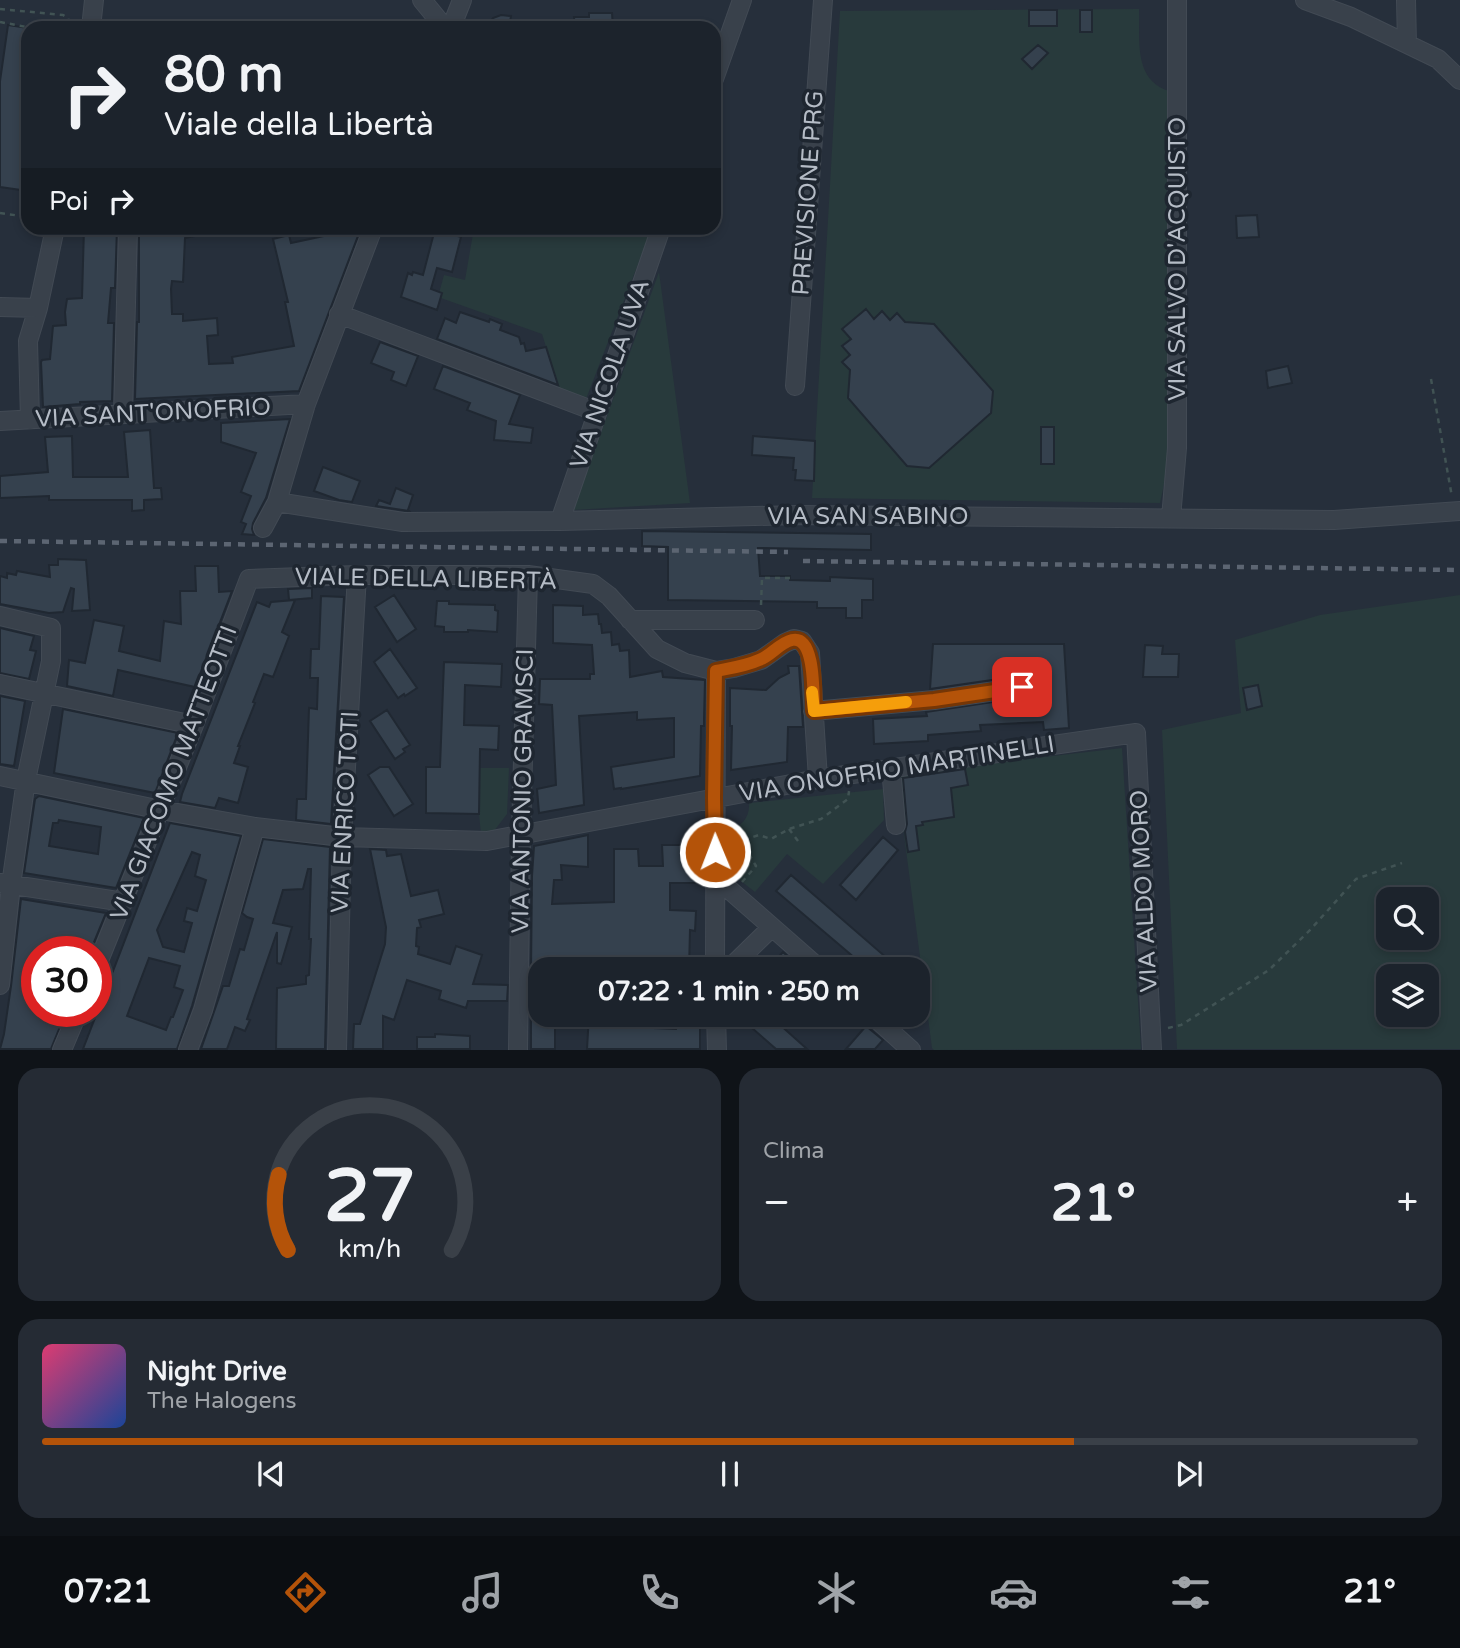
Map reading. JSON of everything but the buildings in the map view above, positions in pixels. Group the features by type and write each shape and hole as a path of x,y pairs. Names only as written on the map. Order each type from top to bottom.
{"street":[{"path":"92,21 94,0"},
{"path":"422,0 439,21"},
{"path":"454,21 462,0"},
{"path":"721,59 742,0"},
{"name":"PREVISIONE PRG","path":"795,386 823,0"},
{"name":"VIA SALVO D'ACQUISTO","path":"1171,517 1178,448 1177,0"},
{"path":"1306,0 1351,17 1437,59 1460,80"},
{"path":"1406,0 1407,44"},
{"path":"30,420 28,341 54,235"},
{"path":"123,414 128,235"},
{"path":"263,528 276,502 306,404 370,235"},
{"name":"VIA NICOLA UVA","path":"560,521 659,235"},
{"path":"0,307 38,308"},
{"path":"339,314 597,412"},
{"name":"VIA SANT'ONOFRIO","path":"0,421 306,404"},
{"name":"VIA SAN SABINO","path":"276,502 403,522 798,515 1334,520 1457,511"},
{"name":"VIALE DELLA LIBERTÀ","path":"249,579 357,575 528,575 593,584 609,596 657,649 685,663 716,671 761,660 794,639 802,641 810,653 814,711"},
{"name":"VIA ENRICO TOTI","path":"337,1049 342,836 357,575"},
{"name":"VIA ANTONIO GRAMSCI","path":"518,1049 528,575"},
{"name":"VIA GIACOMO MATTEOTTI","path":"110,936 249,579"},
{"path":"0,616 51,628 51,661 6,884 0,979"},
{"path":"630,620 754,620"},
{"path":"715,957 716,671"},
{"path":"0,684 194,725"},
{"path":"818,779 814,711 934,700 1022,687"},
{"name":"VIA ONOFRIO MARTINELLI","path":"0,776 255,827 342,836 487,841 818,779 1136,733"},
{"name":"VIA ALDO MORO","path":"1136,733 1152,1040"},
{"path":"891,768 896,825"},
{"path":"188,1049 203,1010 255,827"},
{"path":"716,878 807,957"},
{"path":"6,884 124,902"},
{"path":"741,957 772,926"},
{"path":"62,1049 72,1027"},
{"path":"716,1027 717,1049"},
{"path":"886,1027 911,1049"}],"path":[{"path":"0,9 63,15 69,21"},
{"path":"0,22 21,26"},
{"path":"0,213 21,216"},
{"path":"1431,379 1457,511"},
{"path":"754,620 760,620 762,578 795,578"},
{"path":"733,893 756,866 744,840 759,835 771,839 789,829 821,819 848,799 852,774"},
{"path":"789,829 798,841"},
{"path":"1152,1040 1269,970 1356,879 1402,863"}],"shaded area":[{"path":"1139,9 1139,45 1144,68 1157,86 1169,91 1171,288 1166,291 1171,301 1167,470 1160,503 812,498 840,11"},
{"path":"473,235 649,235 586,399 559,388 542,334 438,297 444,275 465,280"},
{"path":"659,272 690,503 573,510"},
{"path":"1460,595 1460,1049 1177,1049 1162,730 1241,713 1235,640 1320,615"},
{"path":"1122,748 1141,1049 932,1048 929,1027 930,957 920,957 896,774"},
{"path":"480,768 509,768 507,814 494,831 481,834 479,814"},
{"path":"883,789 884,820 823,884 787,854 755,892 732,874 729,831 744,820 749,803"}],"railway":[{"path":"0,541 788,552"},
{"path":"803,561 1460,570"}],"slow traffic":[{"path":"812,692 814,711 906,702"}],"route":[{"path":"715,852 716,671 761,660 794,639 802,641 810,653 814,711 934,700 1022,687"}]}
